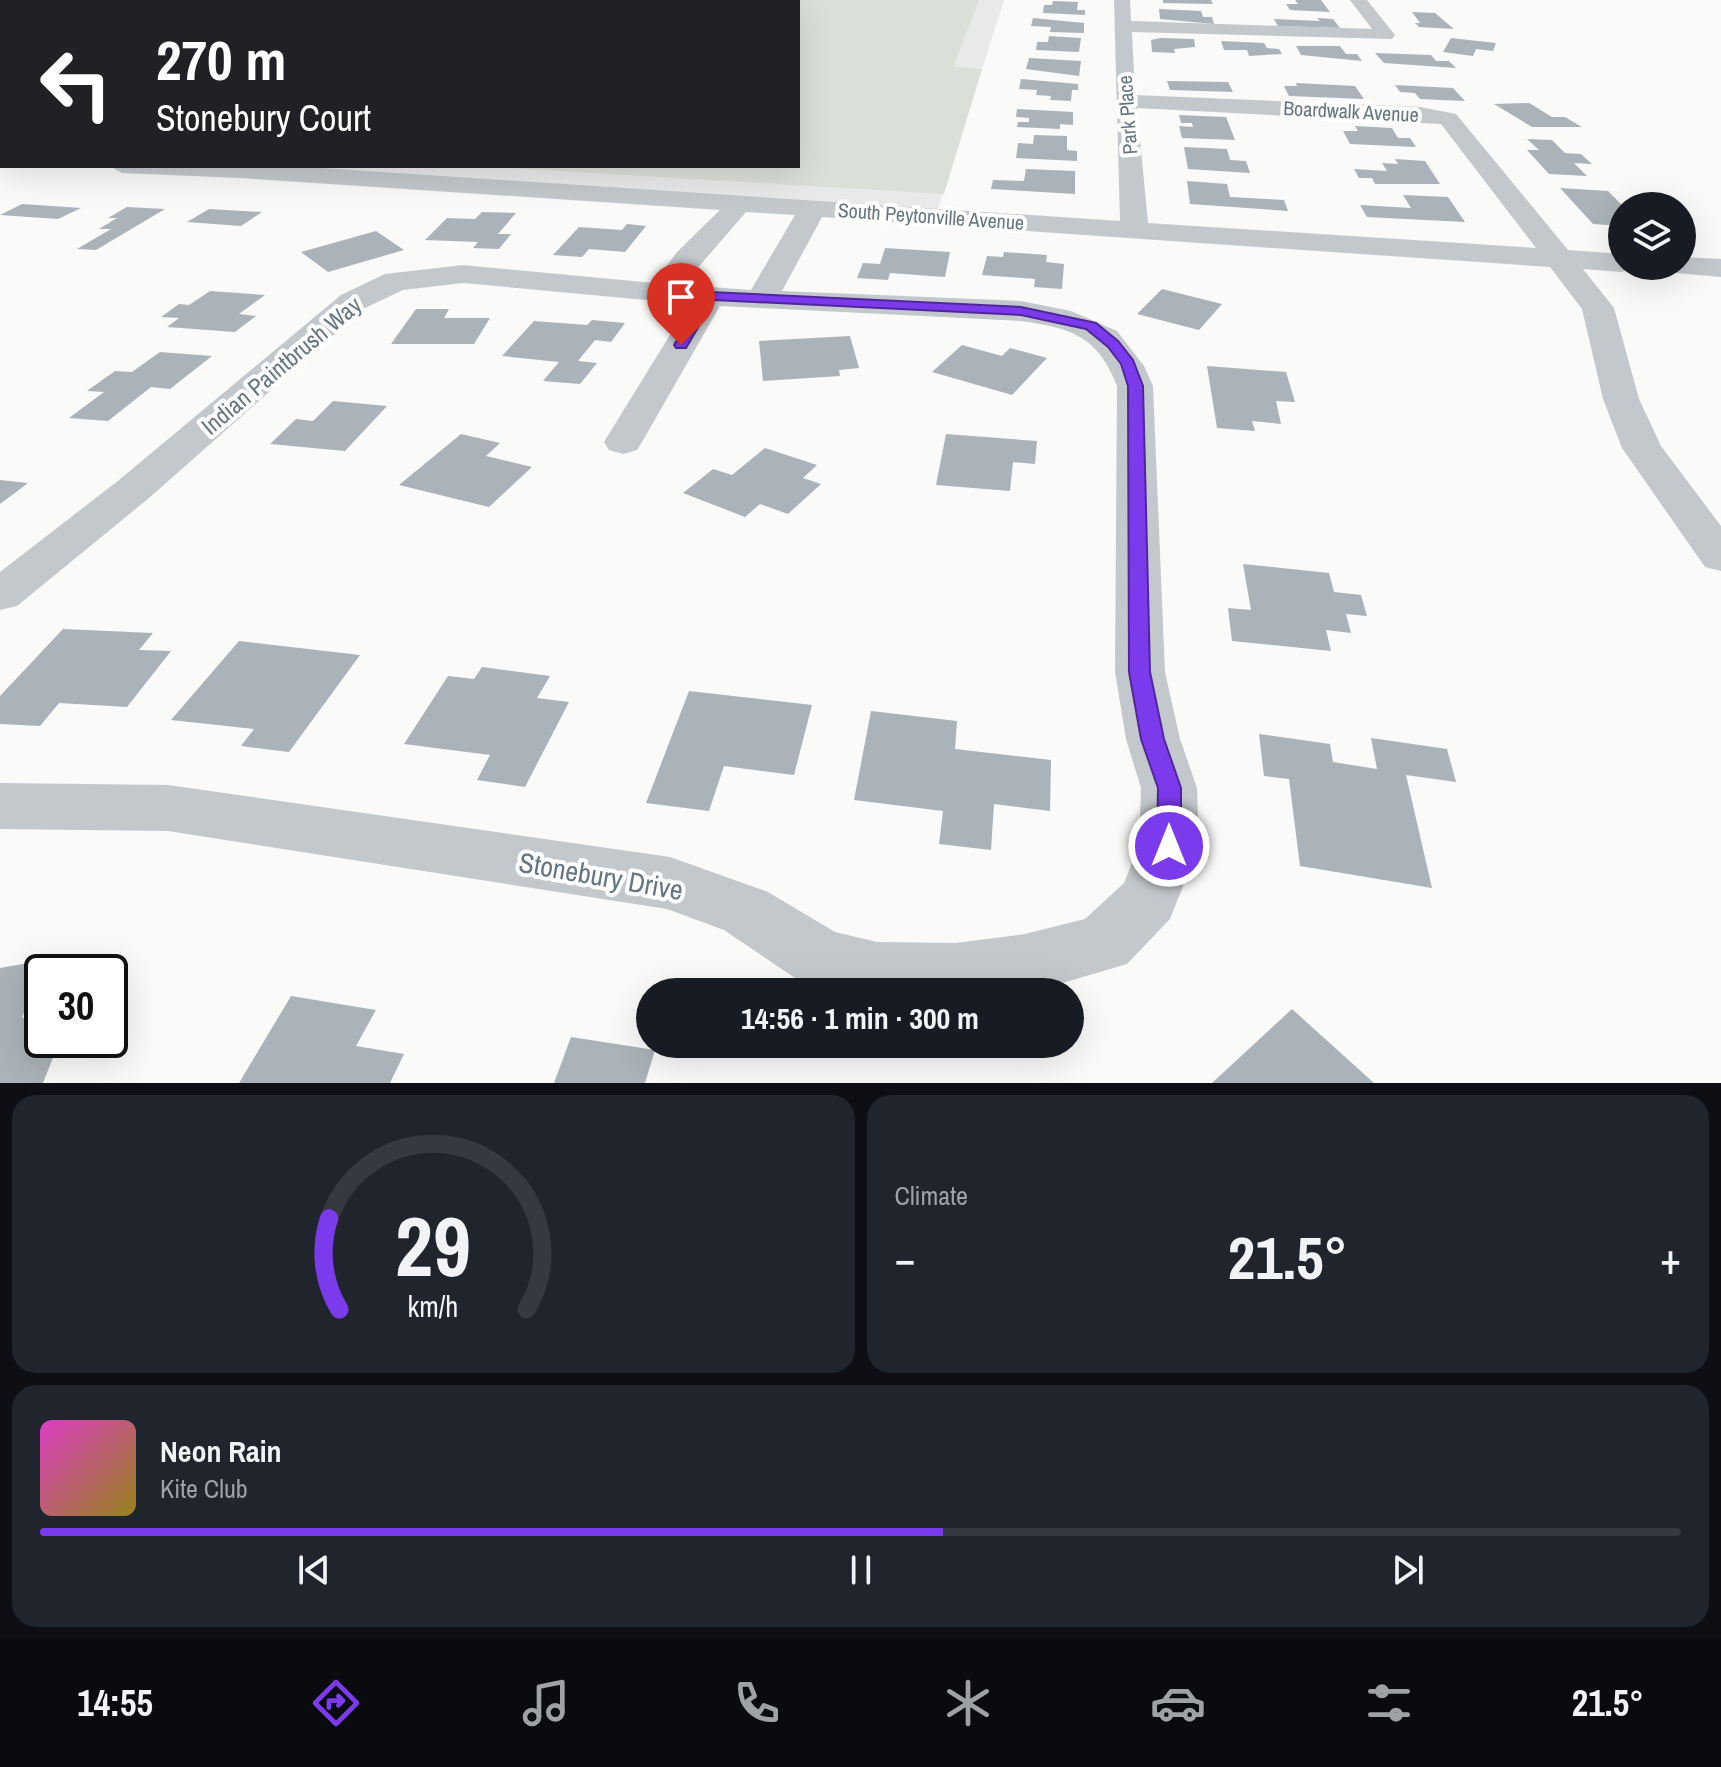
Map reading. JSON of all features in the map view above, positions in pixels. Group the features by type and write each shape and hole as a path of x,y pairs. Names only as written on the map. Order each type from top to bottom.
{"street":[{"name":"Park Place","path":"1122,0 1125,101 1135,230"},
{"path":"1123,26 1386,35 1358,0"},
{"name":"Boardwalk Avenue","path":"1125,101 1440,116 1448,119 1598,308 1621,399 1642,448 1721,557"},
{"name":"South Peytonville Avenue","path":"229,168 1608,262"},
{"path":"623,442 686,294 687,258 725,222 739,203"},
{"path":"761,300 813,208"},
{"path":"1696,267 1721,268"},
{"name":"Indian Paintbrush Way","path":"0,595 134,489 352,302 371,291 396,281 463,274 686,294"},
{"name":"Stonebury Drive","path":"0,806 168,808 670,883 746,911 821,959 877,972 956,973 1025,964 1104,943 1148,900 1169,846 1169,788 1153,739 1140,672 1135,386 1128,363 1113,344 1091,326 1060,317 1021,311 686,294"}],"shaded area":[{"path":"800,0 1004,0 937,212 286,168 800,168"},
{"path":"800,0 979,0 953,67 982,69 944,194 511,168 800,168"}],"building":[{"path":"1163,0 1211,0 1213,4 1163,3"},
{"path":"1295,0 1321,0 1330,12 1290,10 1286,4 1298,4"},
{"path":"1053,1 1078,2 1077,10 1085,10 1085,15 1043,13 1044,5 1052,5"},
{"path":"1159,9 1201,11 1203,17 1212,17 1214,24 1160,19"},
{"path":"1412,12 1435,13 1454,29 1419,27 1415,23 1420,23"},
{"path":"1033,18 1084,23 1084,33 1050,32 1051,27 1031,26"},
{"path":"1317,18 1333,19 1340,28 1278,26 1274,19 1320,21"},
{"path":"1049,36 1081,38 1079,52 1036,50 1037,42 1048,42"},
{"path":"1451,38 1496,43 1493,51 1476,49 1473,56 1443,52"},
{"path":"1194,39 1195,47 1174,49 1175,53 1152,52 1151,40"},
{"path":"1221,41 1264,43 1267,48 1279,49 1282,54 1249,56 1247,50 1224,50"},
{"path":"1296,46 1340,46 1346,54 1357,54 1362,61 1301,55"},
{"path":"1375,53 1431,55 1436,61 1449,61 1456,68 1384,63"},
{"path":"1029,58 1081,61 1079,76 1026,69"},
{"path":"1021,79 1078,84 1078,90 1072,90 1071,101 1050,100 1051,96 1036,95 1037,90 1019,89"},
{"path":"1167,81 1228,82 1233,92 1170,90"},
{"path":"1296,83 1355,86 1364,99 1289,96 1284,86 1297,86"},
{"path":"1395,85 1453,88 1465,101 1420,99 1415,93 1400,92"},
{"path":"1529,103 1552,117 1565,117 1582,127 1532,127 1494,104"},
{"path":"1017,109 1073,112 1073,125 1060,124 1060,129 1017,127 1018,122 1029,122 1029,118 1016,117"},
{"path":"1179,115 1226,117 1235,140 1182,138 1179,126 1193,127 1192,123 1181,123"},
{"path":"1355,126 1392,128 1398,138 1410,138 1416,147 1350,144 1343,131 1358,131"},
{"path":"1034,135 1067,136 1067,150 1077,151 1077,161 1016,158 1018,143 1033,144"},
{"path":"1527,139 1552,140 1565,153 1581,154 1592,164 1574,163 1587,176 1549,174 1527,150 1539,150"},
{"path":"1184,147 1227,149 1230,160 1246,161 1250,173 1188,169"},
{"path":"1395,159 1425,161 1440,184 1375,184 1372,178 1359,178 1354,169 1387,171 1382,163 1398,164"},
{"path":"1026,169 1075,171 1075,194 991,189 993,180 1024,181"},
{"path":"1187,181 1227,184 1230,197 1284,200 1288,211 1190,204"},
{"path":"1560,188 1609,192 1608,225 1593,224"},
{"path":"1403,195 1448,197 1465,222 1367,217 1360,205 1411,208"},
{"path":"22,204 81,208 58,219 0,215"},
{"path":"127,207 165,209 96,250 77,249 111,229 99,229 117,218 108,218"},
{"path":"209,209 262,212 241,226 187,222"},
{"path":"482,212 516,213 498,234 511,234 499,249 473,248 478,242 425,240 447,218 475,219"},
{"path":"627,224 646,226 625,252 589,249 582,257 553,255 579,227 622,230"},
{"path":"376,231 404,250 328,272 301,252"},
{"path":"885,248 950,252 945,277 890,273 888,280 857,278 863,263 880,264"},
{"path":"1004,252 1047,255 1046,262 1064,264 1062,289 1034,287 1035,279 982,275 987,256 1003,257"},
{"path":"1162,289 1222,304 1199,330 1137,314"},
{"path":"210,291 265,295 239,314 256,316 235,332 167,327 179,318 161,317 179,304 189,305"},
{"path":"416,309 449,309 444,318 490,318 474,344 391,344"},
{"path":"592,320 625,323 611,342 595,340 578,361 597,363 580,384 543,381 559,362 502,356 534,321 587,325"},
{"path":"850,336 859,368 839,370 840,376 763,381 759,341"},
{"path":"962,345 1002,356 1010,348 1047,358 1012,395 932,372"},
{"path":"160,352 212,356 170,389 151,387 108,421 69,418 104,392 87,391 115,371 132,372"},
{"path":"1207,366 1286,372 1295,402 1276,401 1281,424 1252,421 1255,431 1217,428"},
{"path":"333,401 387,406 345,451 270,444 296,419 313,421"},
{"path":"461,434 500,443 486,456 532,467 489,507 399,485"},
{"path":"946,434 1037,441 1035,464 1013,462 1010,491 936,485"},
{"path":"765,448 817,465 803,478 821,484 788,514 760,504 745,517 683,493 713,469 732,475"},
{"path":"0,480 28,483 0,504"},
{"path":"1243,564 1329,573 1334,592 1361,595 1367,616 1346,614 1351,633 1326,630 1331,651 1232,641 1228,608 1251,610"},
{"path":"63,629 153,633 139,650 171,651 127,707 59,703 40,726 0,724 0,696"},
{"path":"239,641 360,655 289,752 241,746 254,729 171,720"},
{"path":"482,667 550,676 537,698 569,702 525,787 477,780 490,755 404,744 448,676 474,679"},
{"path":"689,691 812,705 794,775 724,766 709,811 646,803"},
{"path":"871,711 957,721 955,749 1051,760 1050,811 994,804 991,850 939,844 943,811 854,800"},
{"path":"1259,734 1330,744 1333,762 1377,769 1371,738 1447,749 1456,782 1406,775 1432,888 1300,866 1289,779 1264,776"},
{"path":"24,964 24,1058 53,1058 43,1083 0,1083 0,968"},
{"path":"291,996 376,1010 356,1046 404,1054 390,1083 239,1083"},
{"path":"1292,1009 1374,1083 1212,1083"},
{"path":"571,1037 636,1047 636,1058 653,1058 645,1083 554,1083"}],"route":[{"path":"681,345 710,296 1021,311 1091,326 1113,344 1128,363 1135,386 1136,611 1140,672 1153,739 1169,788 1169,846"}]}
